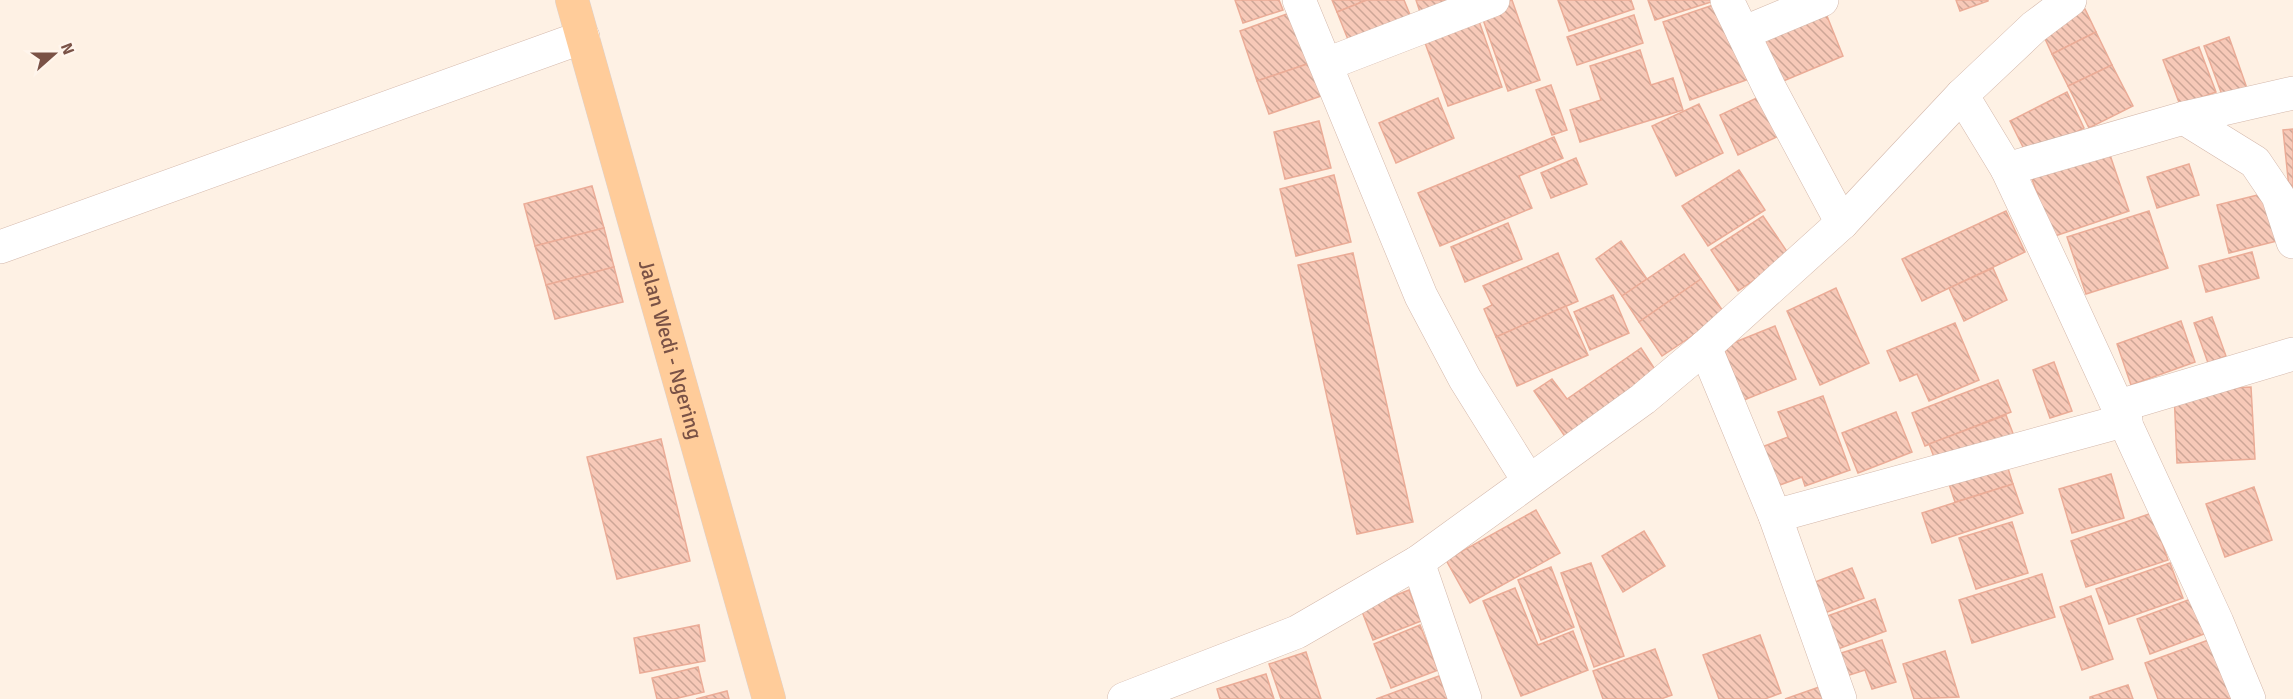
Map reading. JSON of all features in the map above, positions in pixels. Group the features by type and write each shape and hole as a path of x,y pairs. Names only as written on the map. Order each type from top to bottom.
{"main road":[{"name":"Jalan Wedi - Ngering","path":"572,0 770,699"}],"street":[{"path":"1299,0 1421,296 1465,379 1528,480"},
{"path":"1327,64 1493,0"},
{"path":"1727,0 1769,87 1842,223"},
{"path":"1743,33 1822,0"},
{"path":"1124,699 1296,632 1418,562 1528,480 1643,399 1705,347 1842,223 1962,95 2034,27 2070,0"},
{"path":"0,247 584,37"},
{"path":"2007,170 2184,118 2293,93"},
{"path":"1962,95 2007,170 2122,413 2249,699"},
{"path":"2184,118 2254,162 2277,196 2293,242"},
{"path":"1705,347 1775,516 1840,699"},
{"path":"1775,516 2122,413 2293,354"},
{"path":"1418,562 1465,699"}],"building":[{"path":"1235,0 1279,0 1283,10 1243,23"},
{"path":"1332,0 1367,0 1337,12"},
{"path":"1367,0 1404,0 1413,22 1351,47 1337,12"},
{"path":"1416,0 1478,0 1423,21"},
{"path":"1512,0 1540,80 1508,91 1480,11"},
{"path":"1558,0 1631,0 1634,9 1569,31"},
{"path":"1648,0 1717,0 1655,20"},
{"path":"1956,0 1988,0 1988,1 1960,11"},
{"path":"1722,2 1749,79 1690,100 1663,22"},
{"path":"2085,9 2096,32 2052,54 2041,30"},
{"path":"1295,11 1313,62 1257,81 1240,31"},
{"path":"1825,11 1843,56 1781,82 1763,36"},
{"path":"1634,15 1643,43 1577,65 1567,37"},
{"path":"1479,21 1502,87 1448,106 1424,40"},
{"path":"2096,32 2112,65 2068,86 2052,54"},
{"path":"2229,37 2249,94 2225,103 2204,46"},
{"path":"2199,47 2216,92 2180,105 2163,60"},
{"path":"1640,50 1651,85 1673,78 1683,110 1580,142 1570,110 1601,100 1590,66"},
{"path":"1313,62 1324,95 1269,114 1257,81"},
{"path":"2112,65 2133,106 2089,128 2068,86"},
{"path":"1551,85 1567,130 1552,135 1536,90"},
{"path":"2067,92 2084,128 2028,157 2010,121"},
{"path":"1761,96 1779,136 1738,155 1720,115"},
{"path":"1438,98 1454,138 1396,163 1379,123"},
{"path":"1699,104 1723,153 1676,176 1652,126"},
{"path":"1319,121 1331,168 1285,179 1274,132"},
{"path":"2293,129 2293,187 2289,188 2283,130"},
{"path":"1554,137 1563,158 1519,176 1532,208 1440,246 1418,193"},
{"path":"2108,149 2129,211 2052,237 2031,176"},
{"path":"1576,158 1587,184 1551,198 1541,173"},
{"path":"2189,164 2199,195 2157,208 2147,177"},
{"path":"1739,170 1765,210 1708,246 1682,206"},
{"path":"1334,175 1351,242 1296,256 1280,189"},
{"path":"592,186 604,228 535,246 524,204"},
{"path":"2270,192 2281,240 2229,253 2217,205"},
{"path":"2006,211 2025,252 1922,301 1902,259"},
{"path":"2149,211 2168,268 2086,294 2067,237"},
{"path":"1763,216 1790,256 1738,291 1711,250"},
{"path":"1508,223 1522,259 1465,282 1451,247"},
{"path":"604,228 614,267 546,285 535,246"},
{"path":"1621,241 1647,279 1622,296 1596,259"},
{"path":"2252,252 2259,278 2206,292 2199,266"},
{"path":"1353,253 1413,522 1357,534 1298,265"},
{"path":"1558,253 1578,301 1496,337 1484,309 1492,305 1483,286"},
{"path":"1684,254 1701,279 1639,322 1622,296"},
{"path":"614,267 623,302 555,319 546,285"},
{"path":"1993,268 2007,300 1964,321 1949,288"},
{"path":"1701,279 1725,314 1662,356 1639,322"},
{"path":"1836,288 1869,363 1820,385 1787,311"},
{"path":"1613,295 1629,333 1590,350 1574,312"},
{"path":"1566,306 1588,355 1517,386 1496,337"},
{"path":"2212,317 2226,356 2208,363 2194,323"},
{"path":"2181,321 2195,362 2131,385 2117,344"},
{"path":"1955,323 1979,380 1929,401 1917,374 1900,381 1887,351"},
{"path":"1775,326 1796,379 1744,400 1723,347"},
{"path":"1641,348 1658,374 1566,438 1534,391 1552,379 1567,399"},
{"path":"2054,362 2072,411 2050,418 2033,370"},
{"path":"1998,380 2011,412 1925,446 1912,413"},
{"path":"2251,387 2255,459 2177,463 2174,391"},
{"path":"1823,396 1850,470 1805,486 1802,477 1777,486 1762,447 1788,437 1778,412"},
{"path":"1896,412 1912,452 1858,473 1842,433"},
{"path":"2006,415 2014,436 1937,465 1929,444"},
{"path":"661,439 690,561 617,579 587,457"},
{"path":"2006,462 2013,484 1955,502 1948,481"},
{"path":"2111,474 2124,518 2072,533 2059,489"},
{"path":"2013,484 2023,513 1932,543 1922,513"},
{"path":"2254,487 2272,540 2225,557 2206,504"},
{"path":"1536,510 1560,553 1470,603 1446,560"},
{"path":"2152,513 2168,560 2086,587 2071,541"},
{"path":"2012,522 2028,573 1976,589 1959,538"},
{"path":"1644,531 1665,566 1623,592 1602,556"},
{"path":"1591,563 1624,656 1594,667 1561,573"},
{"path":"2170,563 2183,598 2109,624 2096,589"},
{"path":"1551,567 1574,627 1541,640 1518,580"},
{"path":"1852,568 1864,598 1822,614 1810,584"},
{"path":"2042,574 2055,617 1972,643 1959,600"},
{"path":"1515,588 1538,645 1573,631 1588,670 1521,696 1483,601"},
{"path":"1409,590 1421,621 1373,640 1361,609"},
{"path":"2091,596 2113,659 2082,670 2060,607"},
{"path":"2199,596 2212,631 2150,654 2137,619"},
{"path":"1875,599 1886,631 1830,652 1819,619"},
{"path":"699,625 705,661 640,673 634,638"},
{"path":"1420,625 1438,670 1391,688 1374,644"},
{"path":"1760,635 1781,693 1765,699 1719,699 1703,655"},
{"path":"2214,638 2232,699 2158,699 2145,663"},
{"path":"1882,640 1896,682 1872,689 1865,670 1840,678 1832,656"},
{"path":"1655,649 1672,695 1661,699 1603,699 1593,671"},
{"path":"1945,651 1959,697 1914,699 1903,664"},
{"path":"1306,652 1321,699 1281,699 1269,664"},
{"path":"698,667 704,692 674,699 657,699 652,678"},
{"path":"1266,674 1274,699 1220,699 1217,689"},
{"path":"1439,676 1448,699 1376,699"},
{"path":"1825,685 1830,699 1785,699"},
{"path":"2128,685 2133,699 2090,699 2090,697"},
{"path":"727,691 729,699 696,699"}]}
